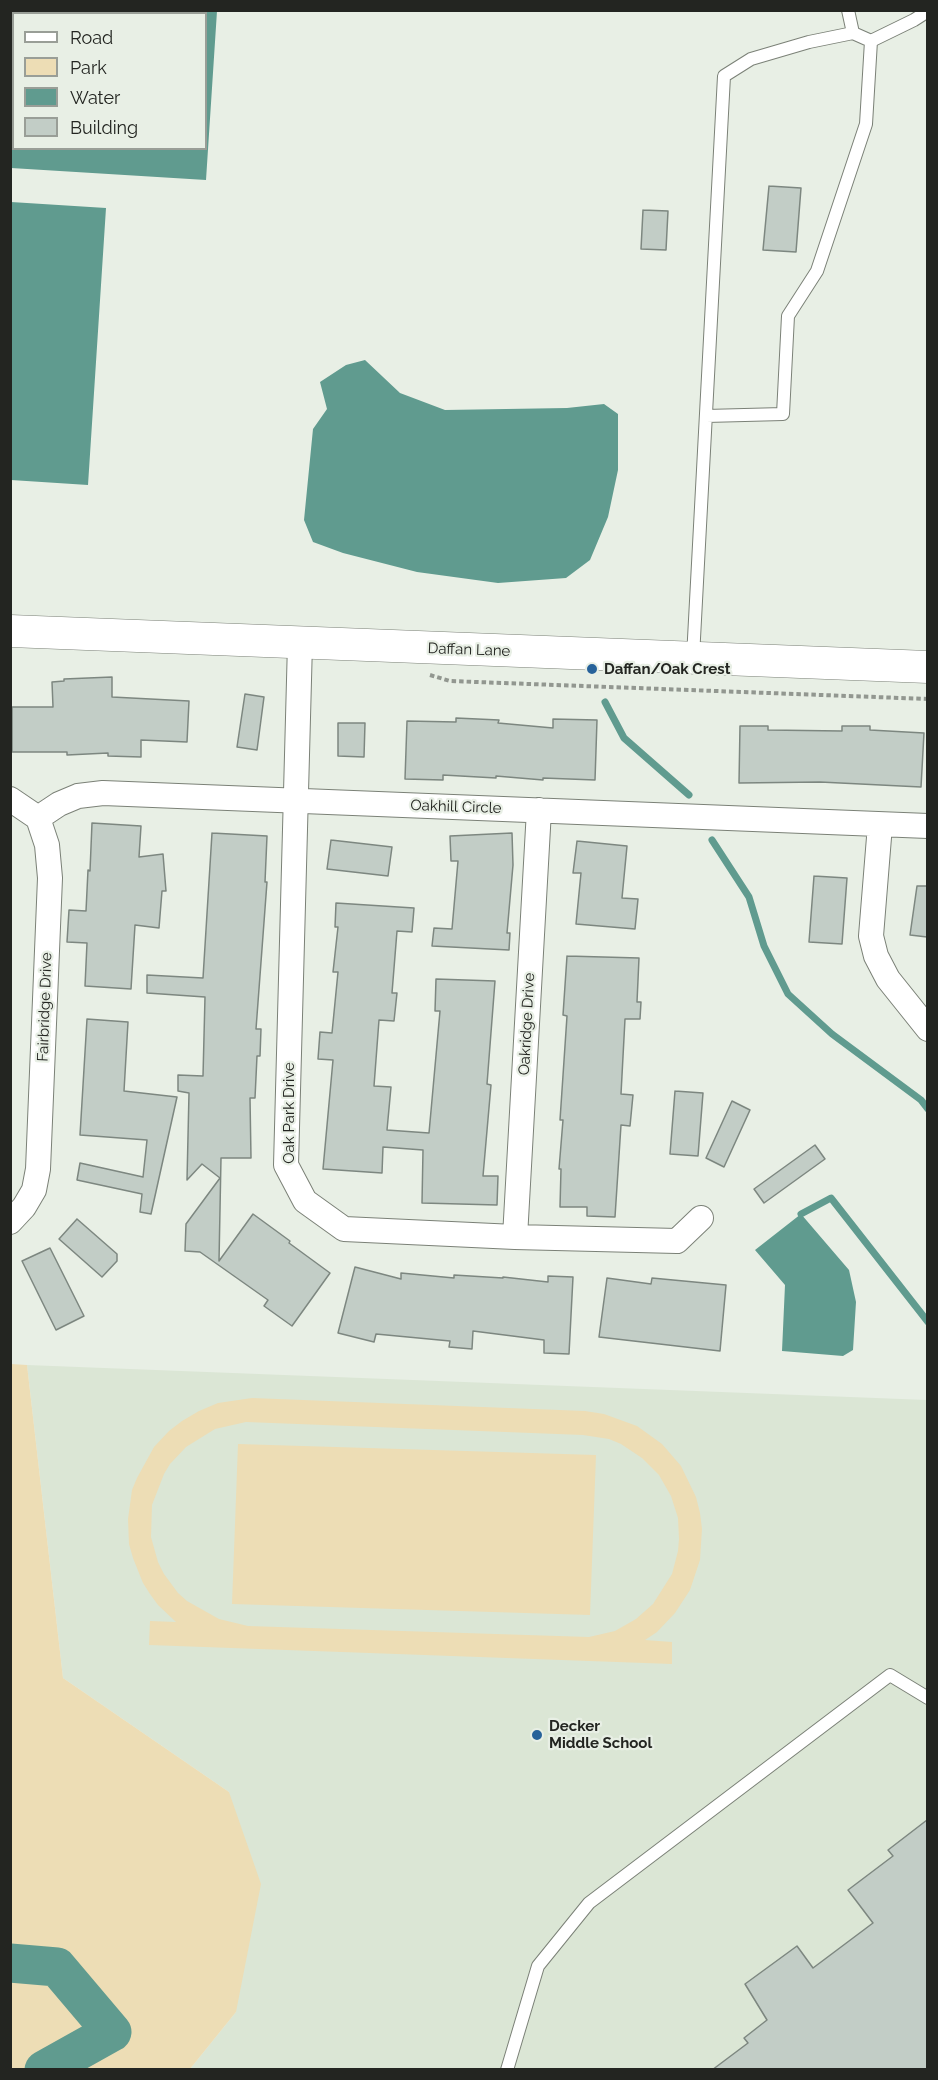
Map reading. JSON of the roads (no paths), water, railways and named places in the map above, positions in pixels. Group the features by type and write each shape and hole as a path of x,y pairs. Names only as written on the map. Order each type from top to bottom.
{"street":[{"name":"Daffan Lane","path":"10,631 927,667"},
{"name":"Oak Park Drive","path":"300,643 286,1165 305,1200 344,1229 515,1237 677,1241 701,1218"},
{"name":"Oakhill Circle","path":"38,818 59,804 78,796 103,793 927,826"},
{"path":"10,799 38,818"},
{"name":"Oakridge Drive","path":"515,1237 539,810"},
{"name":"Fairbridge Drive","path":"10,1222 24,1207 34,1190 38,1169 50,878 47,845 38,818"},
{"path":"880,825 871,936 876,956 888,979 927,1029"}],"lane":[{"path":"848,10 853,33"},
{"path":"693,658 724,76 751,59 809,42 853,33 871,41 914,20 927,10"},
{"path":"706,416 783,414 788,316 817,271 866,124 871,41"},
{"path":"507,2070 538,1966 589,1903 890,1675 927,1698"}],"water":[{"path":"10,11 217,11 206,180 11,168"},
{"path":"11,202 106,208 88,485 11,480"},
{"path":"365,360 400,393 445,410 567,408 604,404 618,414 618,470 608,517 590,560 566,578 498,583 417,572 343,553 313,542 304,520 313,429 327,409 320,382 346,365"},
{"path":"801,1214 849,1270 856,1302 853,1350 843,1356 782,1351 785,1285 755,1250"}],"waterway":[{"path":"605,702 624,738 689,795"},
{"path":"712,840 749,897 764,946 788,994 832,1034 921,1100 928,1109"},
{"path":"801,1214 831,1198 928,1322"},
{"path":"10,1963 57,1967 112,2032 44,2070"}],"place":[{"name":"Daffan/Oak Crest","path":"592,669"},
{"name":"Decker Middle School","path":"537,1735"}]}
